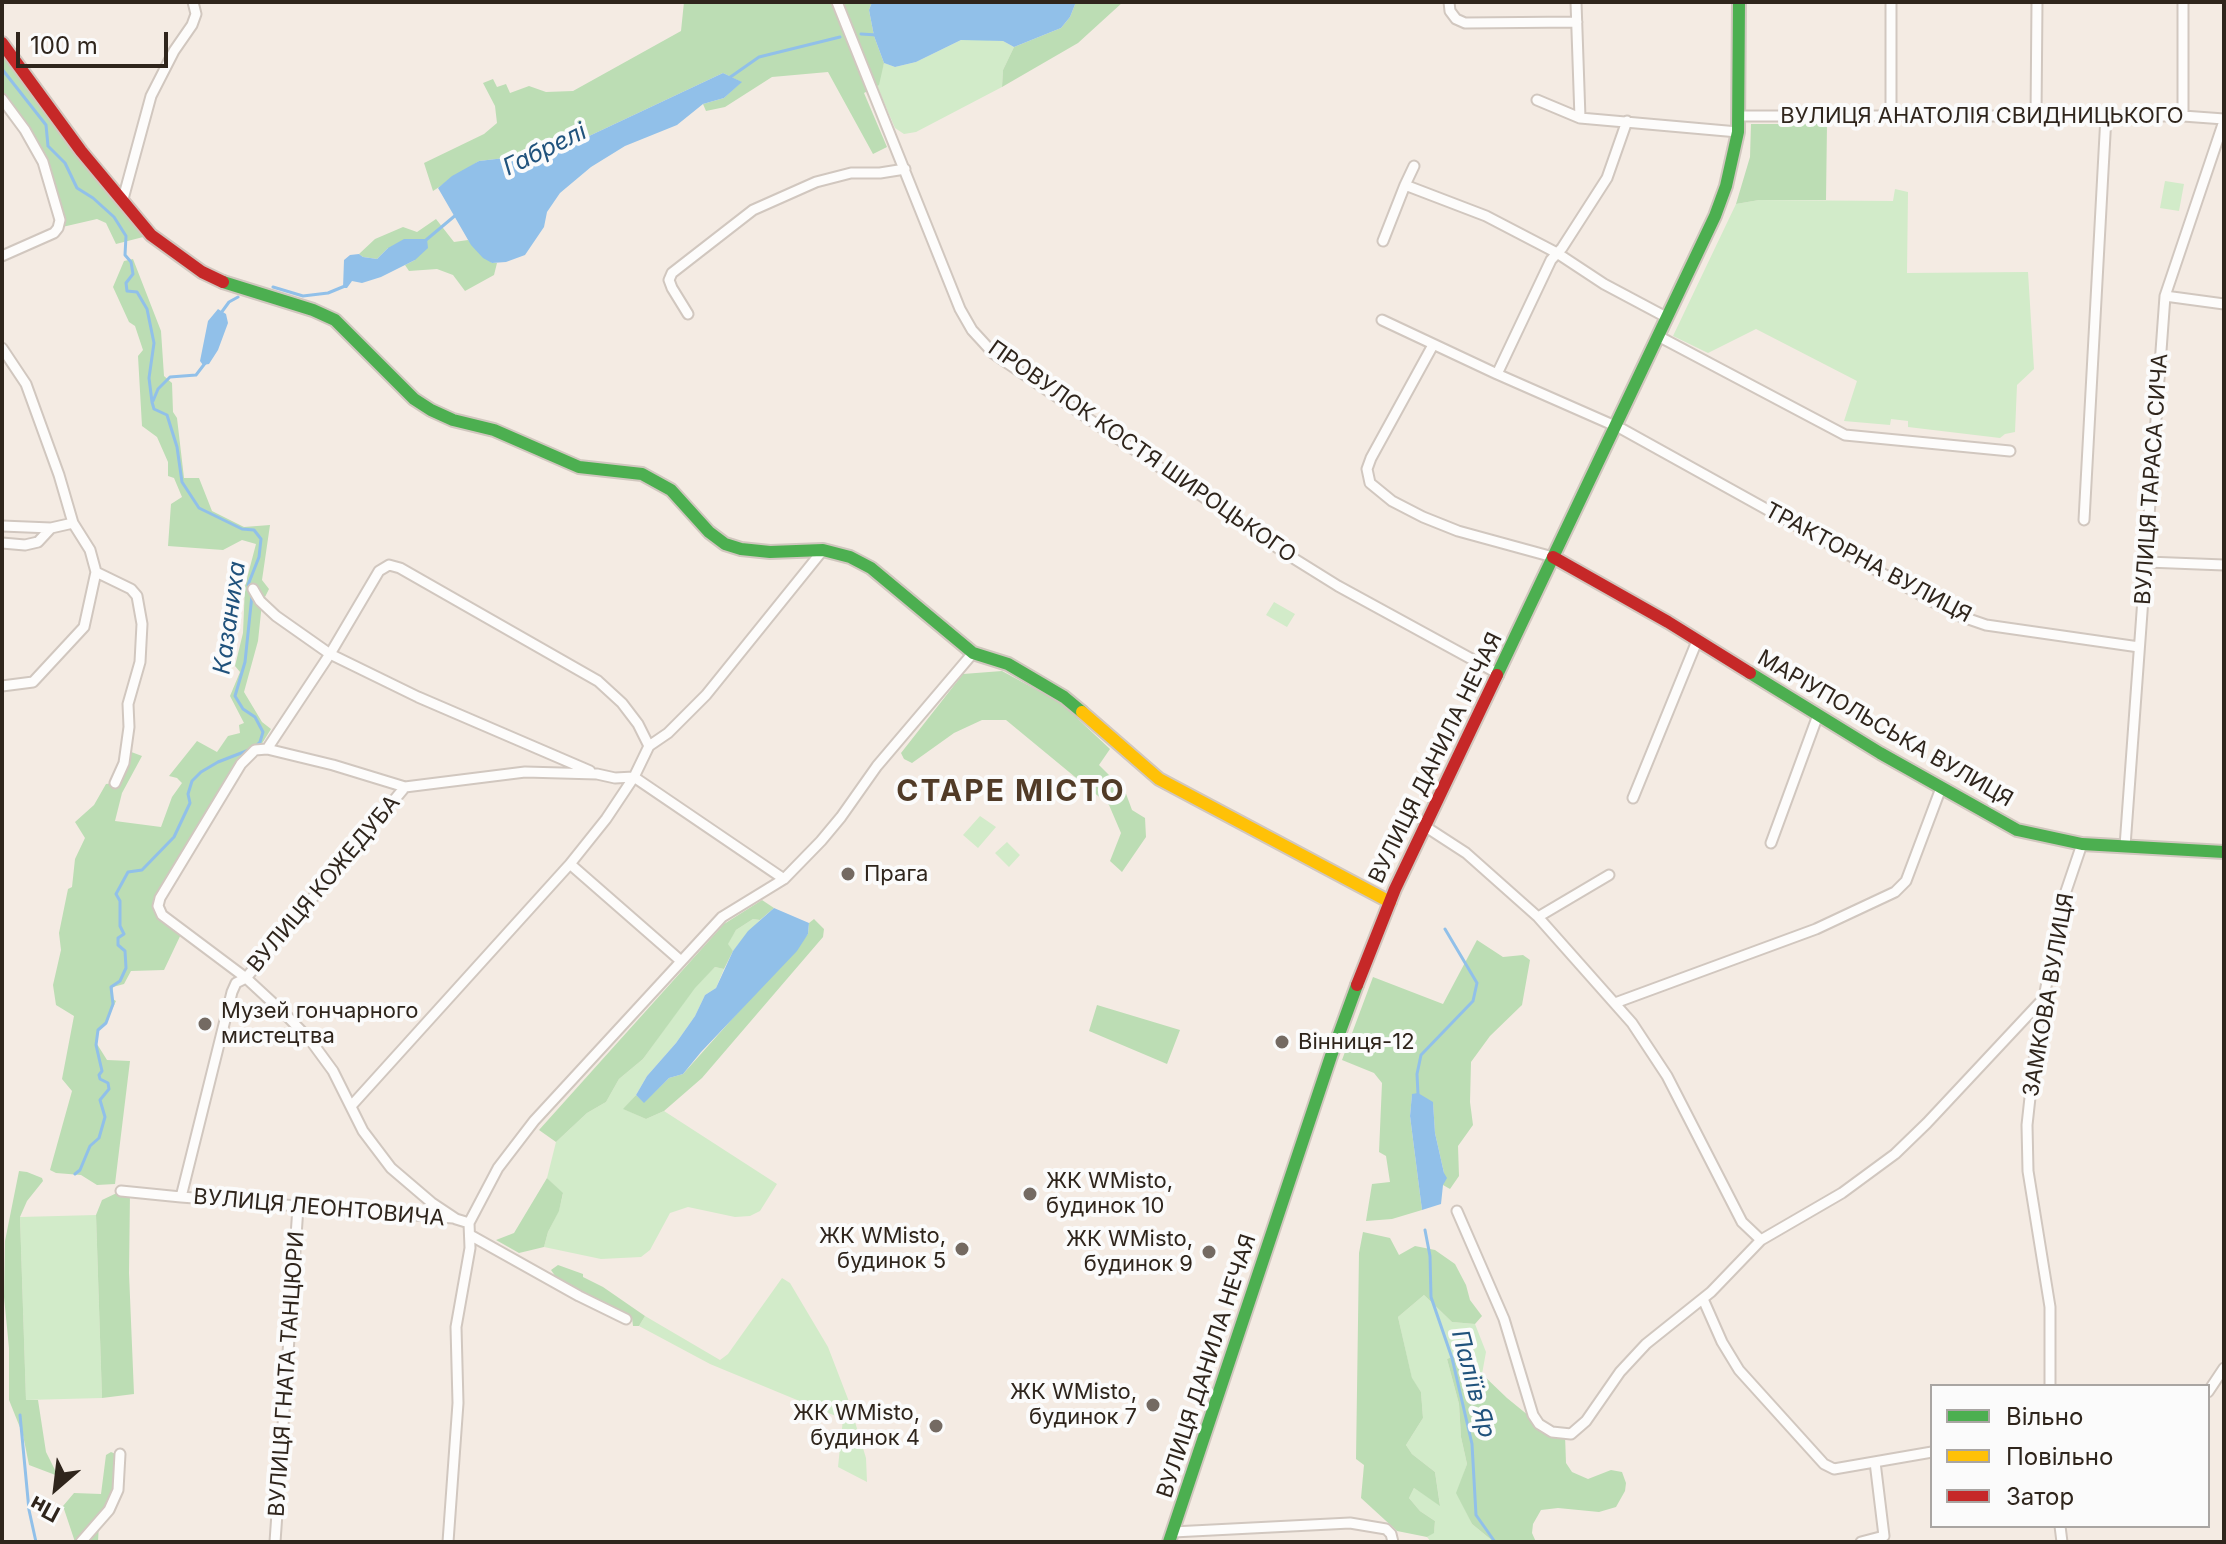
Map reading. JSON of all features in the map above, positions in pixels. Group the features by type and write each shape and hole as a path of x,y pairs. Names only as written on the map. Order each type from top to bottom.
{"main road":[{"name":"ВУЛИЦЯ ДАНИЛА НЕЧАЯ","path":"1171,1537 1336,1041 1390,902 1715,216 1726,186 1738,132 1739,2"},
{"path":"2,43 81,151 151,235 202,272 229,285 313,310 335,320 414,399 431,410 453,420 494,430 579,467 642,474 671,490 709,532 725,544 770,552 823,550 850,557 871,568 973,653 1008,664 1064,697 1159,779 1199,804 1390,902"},
{"name":"МАРІУПОЛЬСЬКА ВУЛИЦЯ","path":"1553,557 2017,830 2082,844 2224,852"}],"street":[{"path":"123,199 151,96 174,51 192,25 196,14 193,2"},
{"name":"ПРОВУЛОК КОСТЯ ШИРОЦЬКОГО","path":"837,2 960,309 972,330 994,354 1285,553 1338,586 1499,674"},
{"path":"1449,2 1450,11 1456,19 1465,23 1577,22"},
{"path":"1576,2 1580,118"},
{"path":"1891,2 1891,116"},
{"path":"2036,116 2037,2"},
{"path":"2183,2 2183,116"},
{"path":"2,99 43,162 60,220 54,233 2,256"},
{"path":"1537,100 1580,118 1738,132"},
{"name":"ВУЛИЦЯ АНАТОЛІЯ СВИДНИЦЬКОГО","path":"1739,116 2183,116 2224,120"},
{"path":"2084,520 2106,116"},
{"name":"ВУЛИЦЯ ТАРАСА СИЧА","path":"2125,846 2165,296 2224,120"},
{"path":"1497,374 1551,260 1607,178 1627,121"},
{"path":"1383,241 1414,166"},
{"path":"688,314 672,288 669,280 672,273 753,210 828,179 851,173 905,169"},
{"path":"1405,185 1486,216 1557,253 1604,284 1666,317"},
{"path":"2165,296 2224,304"},
{"name":"ТРАКТОРНА ВУЛИЦЯ","path":"1382,320 1615,425 1957,615 1986,625 2139,647"},
{"path":"1658,336 1845,435 2010,451"},
{"path":"1433,345 1371,458 1367,469 1370,483 1392,501 1434,522 1553,557"},
{"path":"2,348 26,384 73,523 90,550 96,572 84,627 33,682 2,686"},
{"path":"2,526 51,528 73,523"},
{"path":"2,543 25,545 38,542 51,528"},
{"path":"352,1105 570,864 606,819 634,777 649,746 668,733 706,695 823,550"},
{"path":"2147,562 2224,565"},
{"path":"267,749 330,654 379,571 389,565 400,568 598,681 622,703 649,746"},
{"path":"96,572 131,589 137,596 142,624 140,662 128,704 128,742 124,763 115,783"},
{"path":"253,589 260,601 276,616 330,654 418,697 597,774 615,778 634,777 784,879"},
{"path":"1633,798 1697,641"},
{"path":"448,1542 458,1403 456,1327 470,1248 469,1223 498,1168 534,1121 722,917 784,879 841,817 877,766 973,653"},
{"path":"1771,843 1818,715"},
{"path":"469,1223 456,1219 411,1187 391,1168 363,1131 333,1071 311,1041 246,978 162,915 158,906 160,898 241,764 255,750 267,749 333,765 405,787 525,772 597,774"},
{"name":"ВУЛИЦЯ КОЖЕДУБА","path":"181,1197 236,983 246,978 405,787"},
{"path":"1615,1003 1816,929 1895,892 1906,881 1941,788"},
{"path":"1426,827 1466,853 1538,917 1632,1023 1667,1076 1742,1222 1761,1240"},
{"name":"ЗАМКОВА ВУЛИЦЯ","path":"2050,1384 2050,1307 2029,1180 2026,1139 2029,1096 2044,998 2063,900 2082,844"},
{"path":"570,864 681,961"},
{"path":"1538,917 1609,875"},
{"path":"1457,1211 1504,1319 1530,1408 1539,1424 1552,1432 1571,1434 1582,1426 1638,1351 1703,1299 1761,1240 1842,1193 1895,1154 2044,998"},
{"path":"121,1191 181,1197"},
{"name":"ВУЛИЦЯ ЛЕОНТОВИЧА","path":"181,1197 456,1219"},
{"name":"ВУЛИЦЯ ГНАТА ТАНЦЮРИ","path":"275,1542 298,1207"},
{"path":"470,1235 626,1319"},
{"path":"1703,1299 1722,1342 1739,1370 1824,1464 1834,1469 1930,1452"},
{"path":"2210,1389 2224,1368"},
{"path":"81,1542 109,1510 118,1490 120,1454"},
{"path":"1861,1542 1884,1536 1875,1462"},
{"path":"1171,1537 1350,1523 1386,1529 1393,1542"}],"green space":[{"path":"684,2 872,2 869,10 874,36 884,63 879,85 864,93 887,147 873,154 828,72 772,77 725,107 706,111 703,104 724,98 741,82 723,73 570,145 539,154 479,161 433,191 424,163 484,134 497,123 495,106 483,83 493,79 497,87 506,84 510,93 529,86 546,92 573,91 681,31"},
{"path":"1076,2 1123,2 1078,43 1002,87 1003,70 1014,47 1061,28"},
{"path":"961,40 1003,41 1014,47 1003,70 1002,87 916,132 904,134 895,128 877,86 884,63 895,67 916,62"},
{"path":"2,43 151,235 116,244 106,223 97,219 58,228 43,162 2,99"},
{"path":"1751,124 1827,124 1826,200 1759,200 1736,204 1750,157"},
{"path":"2165,181 2184,184 2179,211 2160,208"},
{"path":"1895,189 1908,192 1907,273 2028,272 2034,369 2017,385 2015,432 2000,438 1908,427 1908,421 1891,419 1890,425 1844,421 1857,381 1756,329 1708,353 1673,336 1736,204 1759,200 1893,201"},
{"path":"436,219 454,242 468,240 492,263 497,263 494,275 465,291 453,275 437,269 409,271 405,265 415,260 388,248 377,259 359,254 375,239 403,227 417,232"},
{"path":"133,259 161,331 164,376 172,383 173,412 177,418 184,478 199,478 212,511 244,527 270,525 262,580 269,589 262,603 258,641 244,692 262,722 271,729 158,906 183,930 164,970 131,971 124,984 113,987 111,998 116,1001 104,1026 98,1030 97,1044 107,1060 130,1061 115,1184 97,1185 81,1175 50,1170 72,1091 62,1079 74,1016 56,1005 53,985 61,950 59,933 68,889 72,887 75,859 85,838 75,822 94,805 106,784 115,783 126,750 142,756 122,793 115,821 161,827 172,797 182,783 169,776 197,741 217,752 228,736 240,733 239,725 244,723 230,696 240,672 235,666 243,633 245,586 256,544 242,540 223,550 168,546 171,504 182,497 174,478 168,476 168,462 157,437 142,426 138,356 143,350 135,326 129,322 113,287 124,261"},
{"path":"1274,602 1295,614 1287,627 1266,615"},
{"path":"1002,671 1061,703 1110,749 1099,765 1125,791 1132,810 1145,818 1146,837 1122,872 1110,861 1121,833 1109,805 1006,720 982,720 954,733 912,763 904,759 901,753 963,674"},
{"path":"980,816 996,827 978,848 963,835"},
{"path":"1007,842 1020,855 1009,867 995,853"},
{"path":"762,900 774,908 760,920 753,919 736,930 728,944 733,951 724,969 715,967 695,988 643,1059 619,1079 606,1102 587,1113 556,1142 539,1130 724,924"},
{"path":"753,919 760,920 733,951 727,944 736,930"},
{"path":"814,919 824,929 823,937 702,1078 664,1111 646,1119 623,1109 636,1095 644,1102 669,1078 683,1074 808,934 809,923"},
{"path":"1477,940 1503,957 1523,955 1530,960 1522,1005 1490,1036 1471,1062 1473,1125 1458,1146 1459,1176 1450,1189 1443,1185 1444,1173 1435,1133 1433,1103 1412,1095 1410,1116 1422,1210 1392,1219 1366,1221 1372,1184 1390,1182 1386,1156 1379,1152 1382,1083 1374,1073 1342,1060 1373,977 1443,1004"},
{"path":"715,967 724,969 716,988 705,995 676,1043 624,1109 646,1119 664,1111 777,1184 760,1211 750,1216 735,1217 688,1207 670,1213 650,1250 641,1257 601,1259 544,1247 563,1194 547,1178 556,1142 587,1113 606,1102 619,1079 643,1059 694,988"},
{"path":"1097,1005 1180,1030 1167,1064 1089,1031"},
{"path":"19,1171 43,1181 27,1201 20,1217 26,1400 38,1400 46,1452 58,1476 29,1465 23,1435 9,1400 9,1348 4,1297 5,1241"},
{"path":"547,1178 563,1193 544,1247 519,1253 496,1240 514,1233"},
{"path":"121,1191 130,1192 129,1273 134,1394 102,1398 96,1215 102,1200"},
{"path":"96,1215 102,1398 26,1400 20,1217"},
{"path":"1363,1232 1390,1238 1399,1255 1415,1246 1435,1250 1455,1264 1470,1300 1482,1316 1475,1324 1452,1322 1424,1295 1398,1317 1412,1378 1421,1392 1423,1418 1406,1445 1412,1454 1435,1472 1440,1506 1414,1488 1409,1498 1420,1511 1435,1521 1434,1533 1427,1537 1397,1531 1361,1498 1364,1465 1356,1459 1359,1253"},
{"path":"558,1265 583,1274 583,1277 645,1316 639,1326 633,1326 632,1318 558,1280 551,1270"},
{"path":"782,1278 790,1283 828,1347 866,1458 867,1482 838,1467 843,1419 710,1364 639,1326 645,1316 720,1360 728,1354"},
{"path":"1424,1295 1452,1322 1475,1324 1486,1352 1482,1374 1456,1355 1447,1359 1459,1404 1467,1464 1457,1493 1472,1524 1494,1542 1431,1542 1427,1537 1434,1532 1435,1521 1420,1511 1409,1498 1414,1488 1440,1505 1435,1472 1412,1454 1406,1445 1423,1418 1421,1392 1412,1379 1398,1317"},
{"path":"1456,1355 1545,1429 1565,1435 1566,1463 1572,1472 1588,1479 1611,1470 1622,1472 1625,1491 1616,1507 1599,1512 1558,1508 1541,1510 1533,1524 1532,1533 1536,1542 1494,1542 1472,1524 1456,1493 1467,1464 1459,1404 1447,1359"},
{"path":"111,1452 118,1455 118,1490 99,1523 98,1542 75,1542 63,1506 74,1493 101,1494 106,1455"}],"water":[{"path":"872,2 1076,2 1061,28 1014,47 1003,41 961,40 916,62 895,67 884,63 874,36 869,10"},
{"path":"723,73 742,82 724,98 703,104 677,125 625,146 591,167 560,193 547,212 544,227 525,255 492,263 483,258 471,245 438,188 479,161 539,154 570,145"},
{"path":"404,239 427,239 428,248 415,260 381,277 362,283 352,281 347,288 343,288 344,260 350,255 377,259"},
{"path":"218,309 226,314 228,323 218,350 209,364 203,365 200,361 208,321"},
{"path":"774,908 809,923 808,934 797,951 683,1074 669,1078 644,1103 636,1095 647,1076 676,1043 705,995 716,988 733,951 748,931"},
{"path":"1418,1093 1433,1102 1435,1133 1447,1178 1441,1204 1422,1210 1410,1116 1412,1094"}],"waterway":[{"name":"Габрелі","path":"861,34 877,35"},
{"name":"Габрелі","path":"729,78 759,57 840,37"},
{"name":"Казаниха","path":"2,69 46,125 48,146 65,163 77,188 114,217 126,236 125,255 131,262 133,274 126,283 127,291 137,292 147,309 154,343 149,378 154,409 167,415 177,447 182,482 199,508 242,529 254,530 261,539 259,557 248,585 250,588"},
{"name":"Габрелі","path":"426,240 457,214"},
{"name":"Габрелі","path":"273,287 303,296 328,293 345,286"},
{"name":"Габрелі","path":"221,313 229,302 238,297"},
{"name":"Габрелі","path":"153,401 158,389 170,377 196,375 206,362"},
{"name":"Казаниха","path":"75,1174 80,1170 90,1146 99,1138 105,1117 100,1100 109,1089 108,1083 99,1075 102,1071 96,1045 98,1030 106,1023 113,1004 111,987 120,981 126,968 125,951 118,945 118,938 124,934 120,926 120,901 116,894 128,872 142,870 174,837 190,803 188,794 192,781 218,762 254,748 260,742 263,732 255,717 243,709 235,696 245,662 252,595"},
{"name":"Паліїв Яр","path":"1418,1094 1417,1074 1421,1055 1473,1001 1477,983 1445,929"},
{"name":"Паліїв Яр","path":"1425,1230 1430,1256 1431,1297 1452,1358 1472,1444 1476,1515 1495,1542"},
{"name":"Казаниха","path":"20,1415 29,1510 36,1542"}],"traffic: fast":[{"path":"1497,675 1715,216 1726,186 1738,132 1739,2"},
{"path":"223,282 313,310 335,320 414,399 431,410 453,420 494,430 579,467 642,474 671,490 709,532 725,544 770,552 823,550 850,557 871,568 973,653 1008,664 1064,697 1082,712"},
{"path":"1750,673 1880,753 2017,830 2082,844 2224,852"},
{"path":"1169,1542 1357,985"}],"traffic: slow":[{"path":"1082,712 1159,779 1390,902"}],"traffic: jam":[{"path":"2,43 81,151 151,235 202,272 223,282"},
{"path":"1553,557 1750,673"},
{"path":"1357,985 1395,889 1497,675"}],"place":[{"name":"Прага","path":"848,874"},
{"name":"Музей гончарного мистецтва","path":"205,1024"},
{"name":"Вінниця-12","path":"1282,1042"},
{"name":"ЖК WMisto, будинок 10","path":"1030,1194"},
{"name":"ЖК WMisto, будинок 5","path":"962,1249"},
{"name":"ЖК WMisto, будинок 9","path":"1209,1252"},
{"name":"ЖК WMisto, будинок 7","path":"1153,1405"},
{"name":"ЖК WMisto, будинок 4","path":"936,1426"}],"district":[{"name":"СТАРЕ МІСТО","path":"1011,792"}]}
